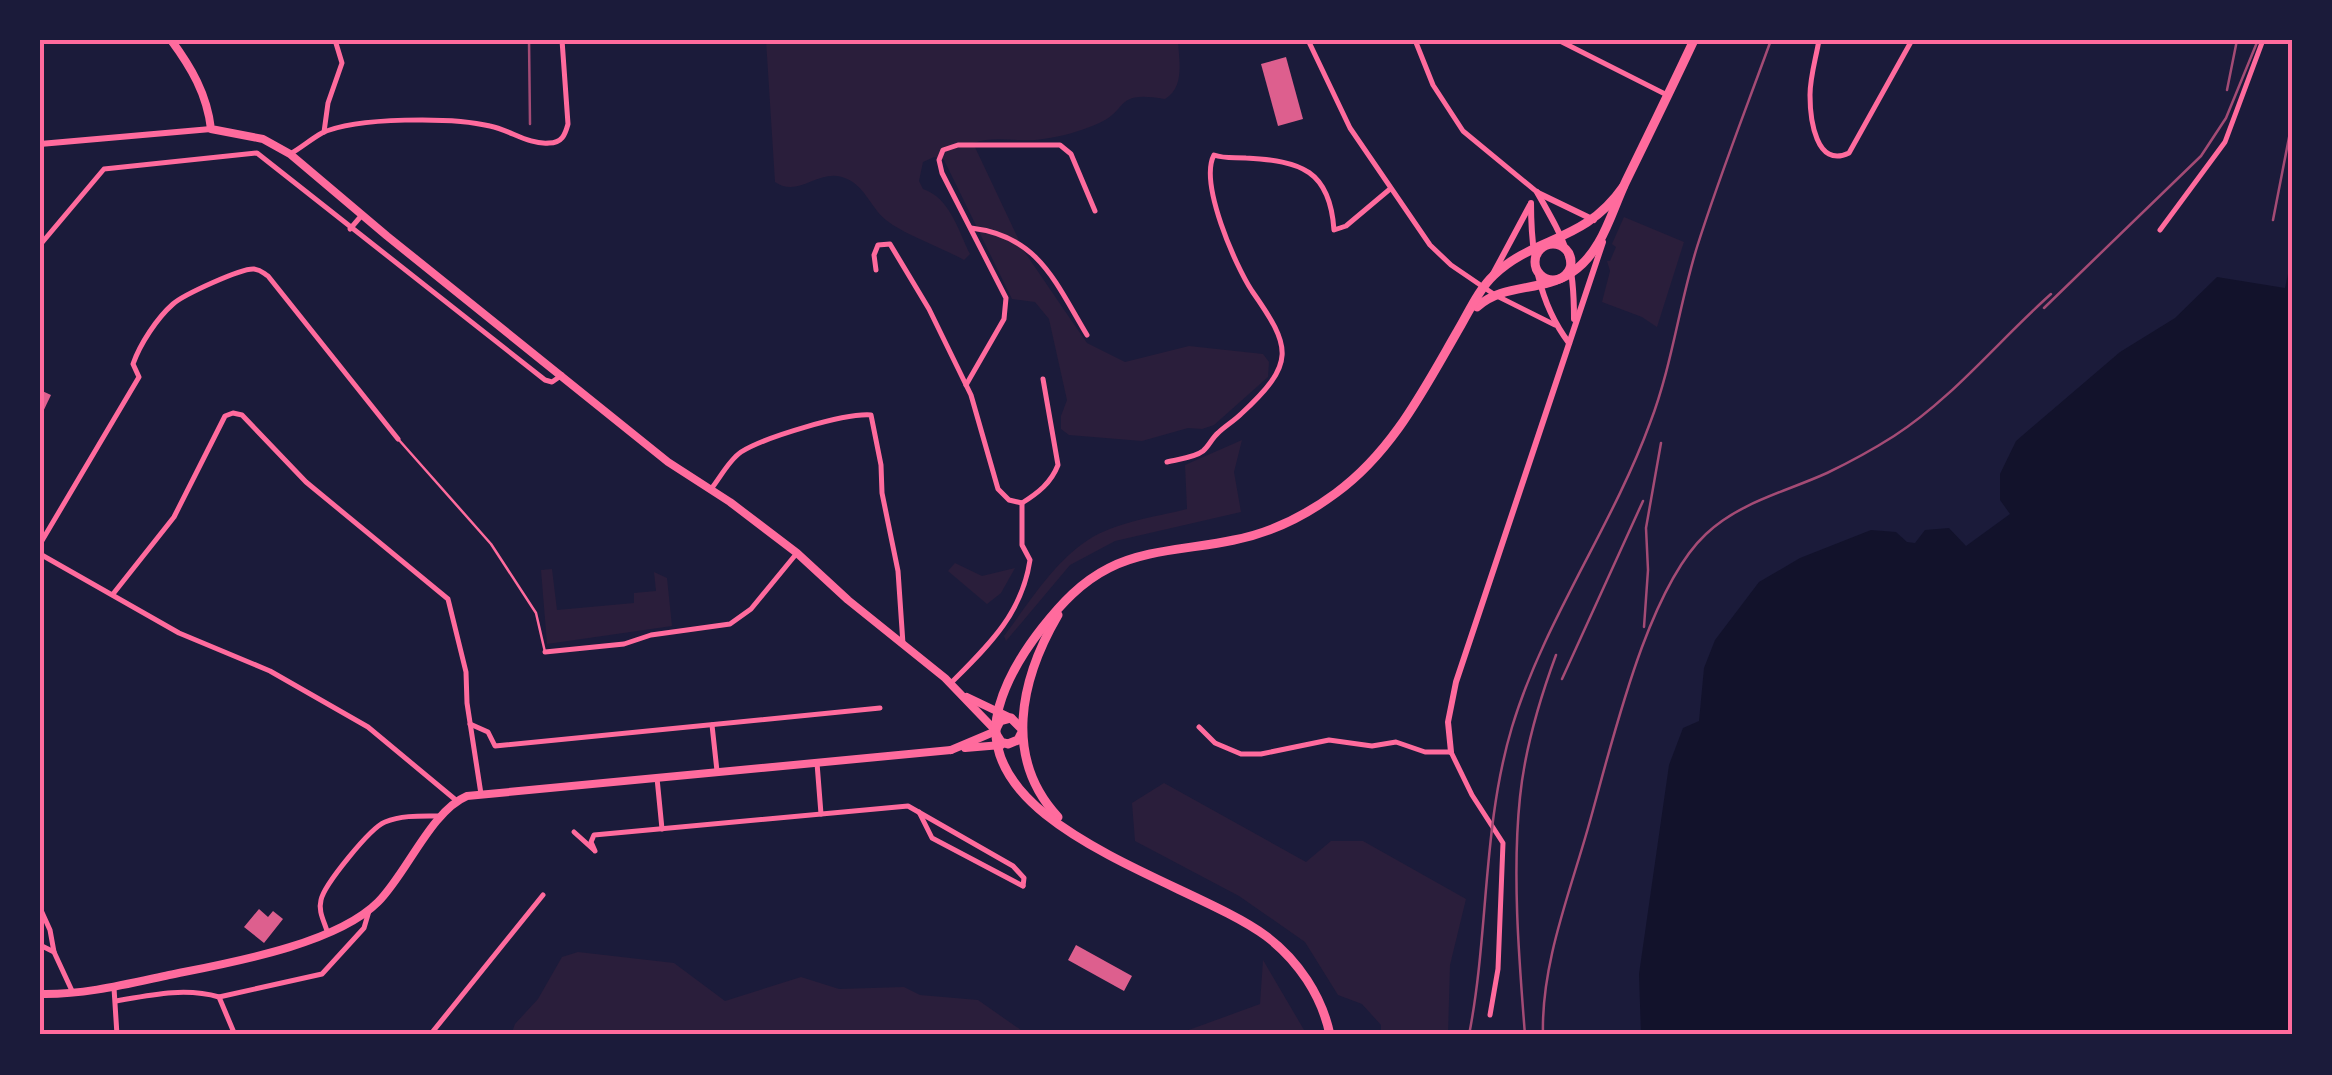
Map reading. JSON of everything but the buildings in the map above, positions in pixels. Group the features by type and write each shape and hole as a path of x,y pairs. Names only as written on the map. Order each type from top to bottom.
{"main road":[{"path":"170,40 200,86 211,129 263,140 290,154 668,462 797,554 950,683 996,731"},
{"path":"1462,324 1495,295 1558,280 1584,262 1610,222 1694,40"},
{"path":"1330,1035 1322,1008 1300,969 1264,934 1082,839 1019,791 1006,771 1003,745 997,738 998,711 1023,655 1090,578 1132,559 1258,534 1294,520 1365,469 1394,436 1487,283 1532,252 1594,220 1623,187"},
{"path":"1547,244 1564,247 1570,257 1570,268 1558,280"},
{"path":"1547,244 1535,256 1535,268 1542,277 1558,280"},
{"path":"40,994 114,987 256,958 328,931 370,909 442,816 457,801 481,794 816,764 1003,745 1018,740 1038,656 1053,623 1074,592"},
{"path":"960,692 1016,721 1025,760 1038,791 1082,839"},
{"path":"950,750 996,731 1000,721 1011,718"}],"street":[{"path":"324,132 328,102 342,63 335,40"},
{"path":"290,154 324,132 381,123 454,121 492,126 539,143 556,142 566,134 568,124 562,40"},
{"path":"1308,40 1350,128 1439,255 1487,283 1495,295 1555,325"},
{"path":"1415,40 1433,85 1464,131 1537,192 1594,220"},
{"path":"1558,40 1668,95"},
{"path":"1820,40 1810,94 1814,133 1828,156 1845,156 1912,40"},
{"path":"2160,230 2225,142 2264,40"},
{"path":"40,144 211,129"},
{"path":"966,385 1004,319 1006,298 938,160 943,150 958,145 1060,145 1071,154 1096,211"},
{"path":"40,246 104,168 252,152 545,380 552,382 562,375"},
{"path":"1167,462 1204,451 1216,435 1256,400 1281,363 1283,343 1268,311 1245,278 1220,216 1208,169 1214,155 1280,162 1310,171 1329,198 1334,230 1346,226 1390,189"},
{"path":"1487,283 1537,192"},
{"path":"1537,192 1570,257 1574,325"},
{"path":"1531,203 1535,268 1555,325 1569,343"},
{"path":"350,230 362,215"},
{"path":"1490,1014 1498,968 1503,843 1472,795 1451,752 1448,722 1456,682 1610,222"},
{"path":"971,228 998,231 1027,247 1050,274 1087,335"},
{"path":"876,270 874,255 878,246 890,244 929,309 966,385 998,490 1009,500 1022,503 1038,494 1058,465 1043,378"},
{"path":"40,544 139,377 132,364 164,315 184,296 244,270 262,272 304,318 398,439"},
{"path":"114,594 174,517 225,416 233,412 242,415 306,482 444,593 464,656 481,794"},
{"path":"711,489 737,454 829,421 872,416 898,571 903,644"},
{"path":"950,683 998,635 1022,593 1030,560 1022,545 1022,503"},
{"path":"40,554 179,633 270,671 368,727 457,801"},
{"path":"545,652 624,644 651,635 730,624 751,609 797,554"},
{"path":"470,724 488,732 495,746 880,708"},
{"path":"712,724 717,773"},
{"path":"1199,727 1215,743 1242,754 1261,754 1329,740 1372,746 1396,742 1425,752 1451,752"},
{"path":"816,764 821,814"},
{"path":"658,778 662,829"},
{"path":"574,832 595,851 594,835 908,806 919,812 1013,866 1024,878 1023,886 932,838 919,812"},
{"path":"328,931 320,911 322,895 372,830 407,817 442,816"},
{"path":"430,1035 543,895"},
{"path":"40,908 73,993"},
{"path":"116,1000 187,992 218,998 322,974 364,928 370,909"},
{"path":"40,945 54,952"},
{"path":"114,987 117,1035"},
{"path":"218,998 235,1035"}],"lane":[{"path":"398,439 492,544 536,614 545,652"}],"shaded area":[{"path":"766,40 1178,40 1178,81 1165,99 1129,99 1108,119 1063,135 973,143 1024,251 1087,343 1125,362 1189,346 1263,354 1269,362 1268,377 1214,425 1202,429 1188,428 1142,441 1069,435 1061,429 1067,400 1049,319 1035,302 1012,299 944,160 934,157 923,162 919,181 952,216 970,254 964,260 893,225 850,180 824,177 792,187 775,182"},
{"path":"1624,217 1684,242 1657,327 1602,302 1610,271 1607,261 1616,247 1612,244"},
{"path":"2292,255 2292,1035 1641,1035 1639,974 1669,765 1683,728 1699,721 1704,668 1715,640 1759,582 1800,558 1871,530 1896,532 1907,542 1915,543 1925,530 1949,528 1966,546 2010,514 2000,500 2000,474 2016,441 2120,352 2175,318 2217,277 2285,288"},
{"path":"1242,440 1234,472 1241,512 1115,541 1070,565 1006,641 1004,636 1032,597 1075,549 1110,529 1187,509 1185,465"},
{"path":"955,563 982,576 1015,568 1001,593 987,604 948,571"},
{"path":"552,569 557,610 634,603 634,593 656,591 654,572 667,578 672,626 547,644 541,570"},
{"path":"1164,783 1306,862 1331,841 1363,841 1466,899 1450,965 1448,1035 1381,1035 1381,1025 1362,1004 1338,995 1305,942 1239,896 1135,841 1132,803"},
{"path":"578,952 674,963 725,1001 801,977 839,989 904,987 920,995 978,1000 1028,1035 511,1035 562,957"},
{"path":"1263,960 1307,1035 1175,1035 1260,1004"}],"railway":[{"path":"529,40 530,124"},
{"path":"1469,1035 1495,803 1512,727 1542,649 1650,423 1697,247 1771,40"},
{"path":"2227,90 2237,40"},
{"path":"2044,308 2201,156 2226,118 2258,40"},
{"path":"2273,220 2292,122"},
{"path":"1543,1035 1551,956 1620,715 1648,631 1685,559 1706,534 1733,514 1844,465 1916,421 2051,294"},
{"path":"1644,627 1646,528 1661,443"},
{"path":"1562,679 1643,501"},
{"path":"1525,1035 1516,886 1520,797 1534,725 1556,655"}]}
